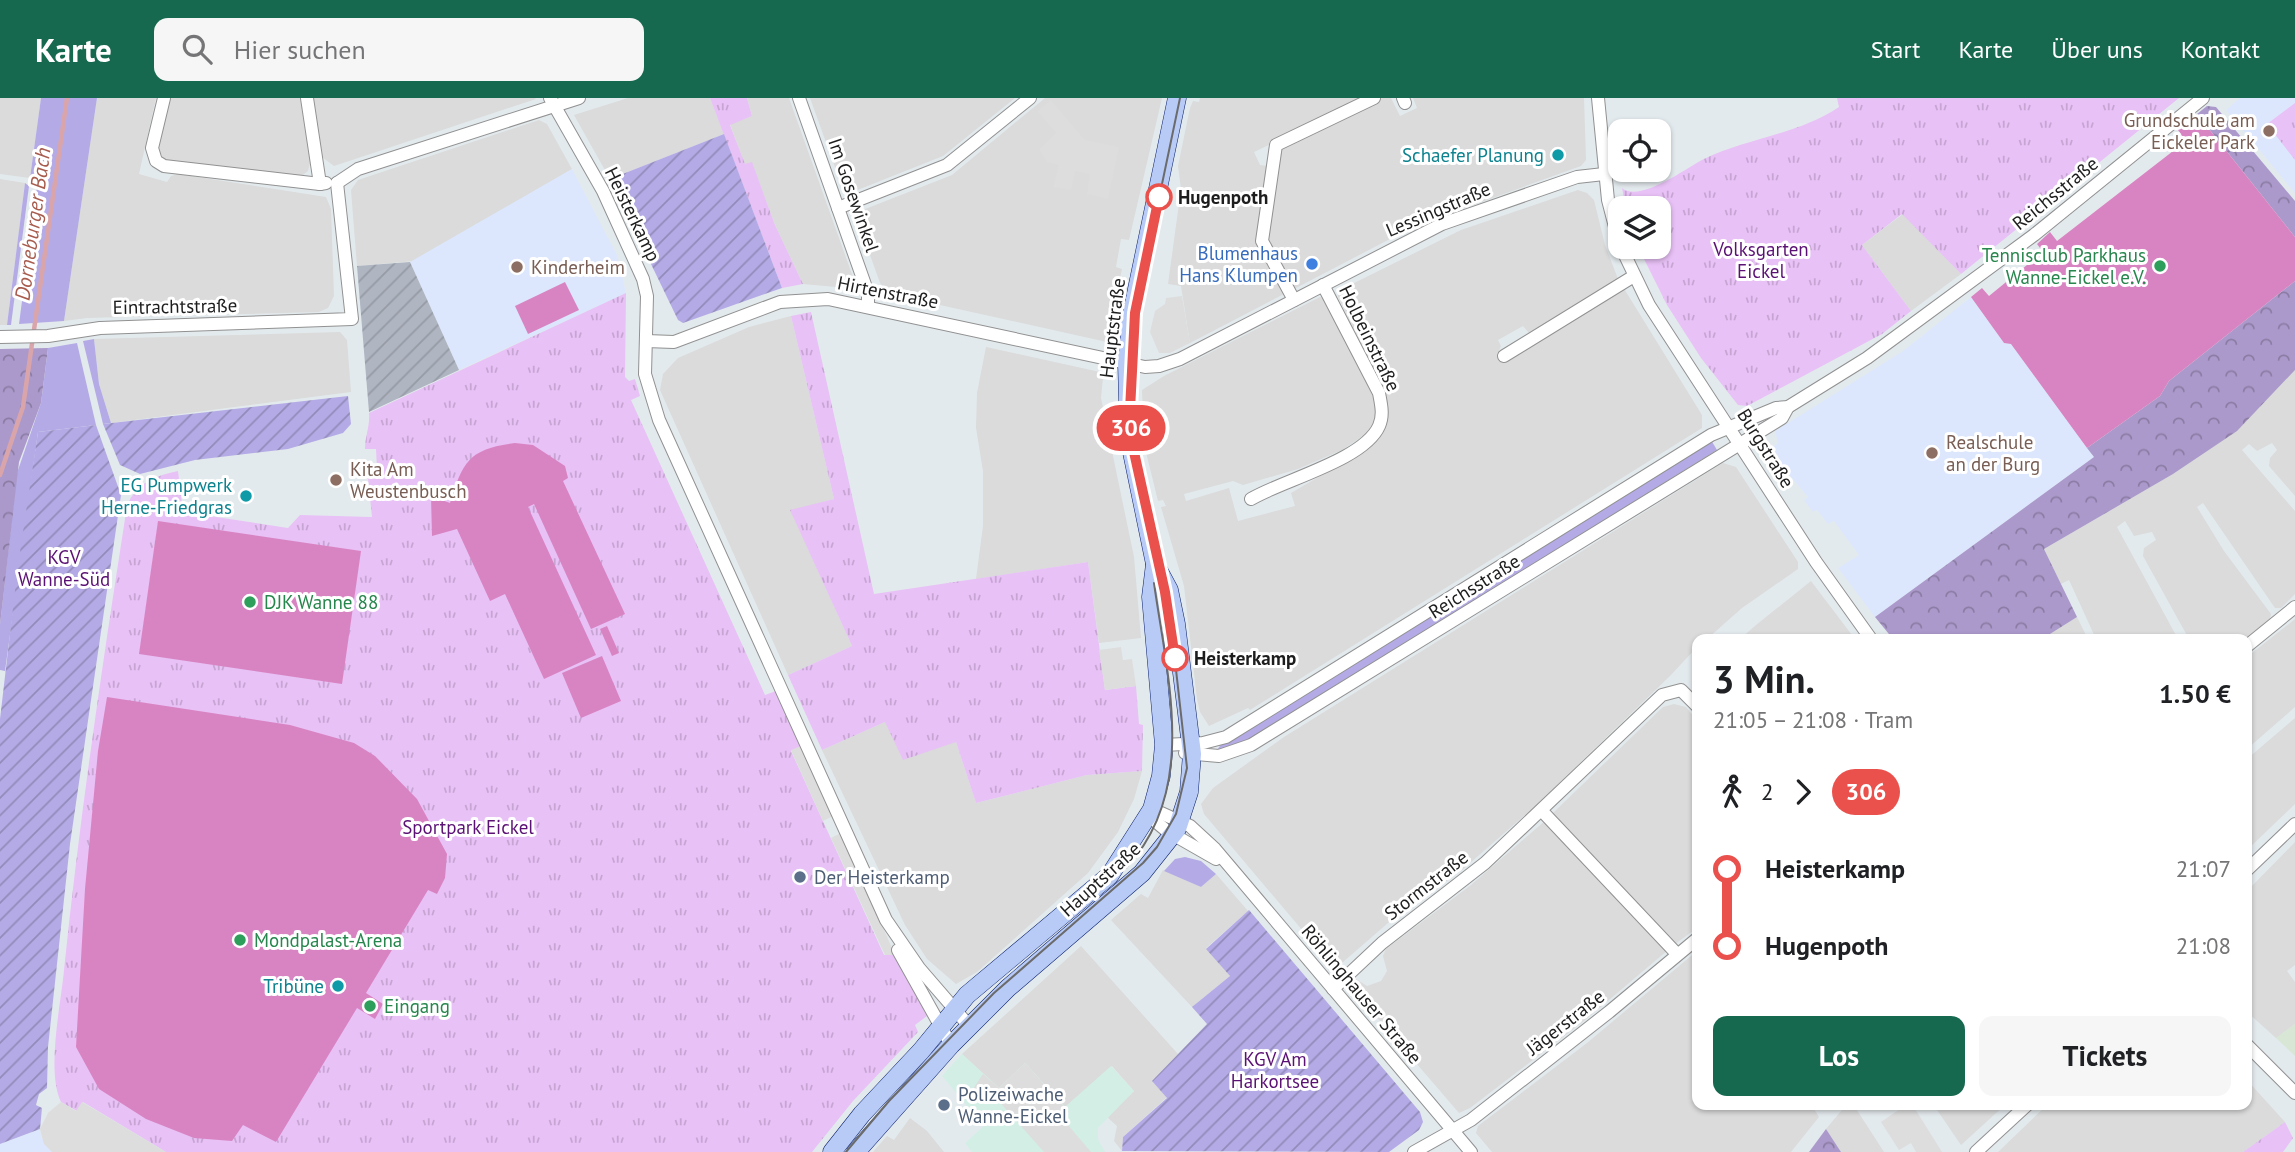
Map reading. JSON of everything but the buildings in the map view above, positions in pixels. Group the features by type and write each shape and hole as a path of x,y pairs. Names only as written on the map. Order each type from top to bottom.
{"street":[{"path":"164,98 152,148 156,161 164,166 320,184 337,183 358,169 552,102 579,98"},
{"path":"307,98 320,184"},
{"name":"Im Gosewinkel","path":"799,98 868,293 868,306"},
{"path":"838,208 947,165 1030,98"},
{"name":"Hauptstraße","path":"856,1152 951,1045 1034,966 1142,873 1177,828 1189,792 1192,749 1176,624 1169,590 1155,564 1129,438 1127,363 1132,313 1177,98"},
{"path":"1294,300 1262,241 1276,145 1374,98"},
{"name":"Burgstraße","path":"1598,98 1604,174 1609,196"},
{"name":"Reichsstraße","path":"1192,749 1226,737 1711,435 1776,408 1788,407 1867,358 1971,283 2203,98"},
{"name":"Heisterkamp","path":"552,102 603,191 639,269 647,296 645,374 656,413 903,960 951,1045"},
{"name":"Lessingstraße","path":"1127,363 1145,367 1168,364 1442,224 1577,177 1604,174"},
{"name":"Eintrachtstraße","path":"7,337 48,336 100,328 352,319 337,183"},
{"name":"Burgstraße","path":"1627,259 1649,305 1816,562 1867,634"},
{"path":"1504,356 1634,276"},
{"name":"Holbeinstraße","path":"1251,499 1276,485 1342,457 1365,443 1379,426 1379,393 1323,285"},
{"name":"Hirtenstraße","path":"646,341 674,342 765,307 788,301 828,299 1127,363"},
{"name":"Reichsstraße","path":"1164,748 1192,749 1219,756 1251,745 1782,418 1788,407"},
{"name":"Hauptstraße","path":"832,1152 954,1009 986,977 1036,940 1102,883 1151,813 1164,748 1151,597 1155,564"},
{"path":"2252,642 2295,607"},
{"name":"Stormstraße","path":"1333,989 1382,943 1485,863 1662,695 1681,690 1692,701"},
{"path":"1542,811 1677,954"},
{"name":"Röhlinghauser Straße","path":"1151,813 1177,828 1223,863 1471,1152"},
{"path":"2252,865 2295,824"},
{"name":"Heisterkamp","path":"893,933 970,1027"},
{"name":"Jägerstraße","path":"1414,1152 1439,1136 1453,1131 1609,1012 1692,943"},
{"path":"2252,1050 2295,1093"},
{"path":"1976,1152 2022,1110"}],"shaded area":[{"path":"0,98 41,98 30,178 0,174"},
{"path":"97,98 156,98 139,174 167,182 171,176 178,174 326,197 331,209 334,296 328,308 319,312 87,318 64,321"},
{"path":"168,98 302,98 310,163 308,171 299,178 165,160 157,148"},
{"path":"314,98 536,99 334,166 322,157"},
{"path":"628,98 710,98 724,134 610,179 574,115"},
{"path":"747,98 789,98 854,280 836,287 803,284 775,225 752,163 745,165 730,124 752,116"},
{"path":"810,98 1015,98 943,156 845,195"},
{"path":"1045,98 1162,98 1129,240 1121,239 1116,267 1122,269 1107,342 890,294 880,283 855,213 952,175"},
{"path":"1200,98 1367,98 1254,152 1260,165 1268,166 1257,242 1284,294 1190,343 1181,286 1168,284 1181,189 1178,166 1190,108 1193,101 1199,102"},
{"path":"1382,98 1391,98 1400,116 1417,108 1413,98 1584,98 1586,160 1581,166 1415,226 1294,289 1268,240 1281,147"},
{"name":"Grundschule am Eickeler Park","path":"2240,98 2295,98 2295,193 2226,110"},
{"path":"1051,100 1085,140 1119,147 1108,199 1087,194 1090,174 1075,171 1071,190 1053,187 1059,165 1047,162 1039,149 1056,133 1037,111"},
{"name":"Tennisclub Parkhaus Wanne-Eickel e.V.","path":"2197,114 2295,237 2295,281 2169,381 2160,396 2087,448 2011,344 2004,343 1971,297 1982,288 1989,296 2043,252 2037,244 2050,232 2057,241 2186,141 2178,130"},
{"path":"539,120 547,124 572,169 415,261 357,266 351,190 358,180"},
{"name":"Kinderheim","path":"572,169 617,255 626,293 459,370 410,262"},
{"path":"0,179 25,183 7,325 0,325"},
{"path":"1578,190 1587,193 1594,200 1608,259 1610,259 1618,279 1530,334 1523,326 1498,340 1501,346 1497,355 1502,362 1569,324 1623,287 1702,415 1702,428 1250,710 1248,708 1209,726 1200,712 1197,699 1184,586 1161,507 1166,506 1163,500 1158,501 1144,444 1142,390 1164,376 1320,297 1325,298 1374,399 1376,416 1369,432 1342,450 1298,469 1243,485 1233,481 1184,494 1186,501 1229,488 1238,521 1295,506 1291,493 1370,447 1384,430 1387,420 1382,385 1338,297 1338,291 1461,230"},
{"path":"1903,214 1961,274 1911,311 1862,245"},
{"path":"410,262 459,370 369,412 357,266"},
{"path":"565,282 579,310 528,334 515,306"},
{"path":"1182,296 1190,343 1170,353 1159,353 1150,332 1155,311 1165,304 1166,298"},
{"name":"Realschule an der Burg","path":"1971,297 2004,343 2011,344 2094,457 1875,617 1838,568 1859,555 1834,521 1828,524 1817,510 1813,512 1804,500 1808,497 1775,458 1770,449 1778,443 1775,431 1903,351"},
{"path":"791,316 834,499 791,511 852,646 788,675 660,390 663,374 678,358 749,327"},
{"path":"340,332 347,340 351,392 111,423 99,384 94,339"},
{"path":"986,347 1100,372 1103,377 1101,398 1134,557 1141,638 1099,643 1088,562 976,579 983,526 983,471 976,428 977,393"},
{"path":"2295,370 2295,496 2269,466 2270,458 2277,450 2272,443 2257,451 2249,444 2242,450 2295,511 2295,594 2281,608 2275,608 2203,503 2197,507 2224,551 2271,614 2270,619 2250,634 2186,634 2143,556 2144,548 2156,540 2152,532 2134,536 2125,521 2117,527 2175,634 2094,634 2069,580 2061,584 2044,549 2173,474 2236,431"},
{"path":"515,443 533,445 565,466 568,478 563,481 625,614 591,629 534,504 528,507 596,655 544,679 505,594 490,601 457,529 432,536 431,496 450,503 459,476 470,459 488,449"},
{"path":"1723,463 1736,467 1798,562 1798,569 1742,608 1713,634 1692,634 1692,652 1535,806 1462,870 1388,923 1335,969 1204,814 1201,804 1213,788 1284,737"},
{"name":"DJK Wanne 88","path":"158,521 361,551 342,684 139,654"},
{"path":"1811,581 1851,634 1746,634"},
{"path":"2077,617 2086,634 2050,634"},
{"path":"2295,619 2295,707 2252,745 2252,653"},
{"path":"607,626 619,653 612,656 600,629"},
{"path":"1121,647 1123,660 1132,659 1136,686 1105,690 1099,650"},
{"path":"602,656 621,701 581,718 562,673"},
{"name":"Mondpalast-Arena","path":"107,697 290,725 354,743 375,756 417,799 447,854 445,878 437,894 428,890 366,993 383,1004 375,1019 357,1008 276,1142 243,1125 232,1141 194,1138 146,1119 99,1089 76,1047 85,889 98,751"},
{"path":"1674,704 1686,707 1692,715 1692,932 1675,944 1553,813 1663,707"},
{"path":"2295,718 2295,804 2252,845 2252,755"},
{"path":"885,722 956,742 976,803 1087,775 1142,771 1134,799 1118,832 1088,873 977,972 956,984 927,959 905,925 822,750"},
{"path":"801,746 833,816 823,821 791,750"},
{"path":"1546,820 1668,950 1584,1021 1470,1108 1459,1113 1349,985 1356,979 1367,986 1381,981 1387,971 1383,956 1386,949 1471,885"},
{"path":"841,833 895,955 885,955 831,838"},
{"path":"2295,842 2295,965 2287,971 2295,982 2295,1024 2276,1038 2252,1016 2252,886"},
{"path":"1163,870 1201,887 1216,874 1248,911 1206,948 1230,976 1192,1007 1111,920 1141,894 1148,898"},
{"path":"1081,946 1178,1054 1152,1081 1167,1097 1123,1137 1122,1151 1114,1141 1117,1126 1107,1117 1134,1091 1112,1066 1065,1107 1025,1063 999,1088 962,1054"},
{"path":"1692,955 1692,1110 1815,1110 1819,1117 1791,1152 1492,1152 1476,1133 1478,1126 1587,1043"},
{"path":"2295,1024 2295,1056 2276,1038"},
{"path":"962,1054 999,1088 1025,1063 1065,1107 1111,1066 1134,1091 1098,1128 1098,1139 1105,1152 972,1152 965,1143 984,1126 942,1076"},
{"path":"1025,1063 1069,1112 1062,1118 1091,1152 1044,1152 997,1099 992,1103 971,1092 983,1074 999,1088"},
{"path":"2252,1086 2285,1122 2243,1152 1998,1152 2042,1110 2252,1110"},
{"path":"61,1102 76,1111 82,1102 166,1152 52,1152 44,1144 40,1129 48,1113"},
{"path":"1842,1110 1857,1110 1884,1152 1841,1152 1826,1129"},
{"path":"1898,1110 1916,1110 1942,1152 1916,1152 1911,1143 1899,1150 1881,1122"},
{"path":"1937,1110 1999,1110 1961,1145"},
{"path":"910,1118 927,1131 944,1152 873,1152 887,1136 894,1140"},
{"path":"40,1129 41,1137 52,1152 0,1152 0,1144"}],"green space":[{"path":"41,98 97,98 64,321 19,324 38,179 30,178"},
{"path":"710,98 747,98 752,116 730,125 745,164 752,162 775,225 803,284 782,288"},
{"name":"Volksgarten Eickel","path":"1837,98 2179,98 1961,274 1902,214 1862,245 1911,311 1882,334 1747,406 1738,405 1701,358 1667,305 1644,259 1671,259 1671,196 1624,196 1622,188 1640,191 1663,182 1671,182 1671,178 1704,159 1807,124 1839,107"},
{"path":"2295,103 2295,160 2267,124"},
{"path":"2207,106 2216,107 2295,201 2295,237 2197,114"},
{"path":"724,134 782,288 683,323 678,320 610,179"},
{"path":"25,183 29,186 11,325 7,325"},
{"path":"2295,281 2295,370 2237,431 2173,474 2044,549 2077,617 2050,634 1889,634 1875,617 2094,457 2087,448 2160,396 2169,381"},
{"name":"Sportpark Eickel","path":"626,293 625,377 629,381 635,379 640,396 631,400 765,695 776,691 801,746 791,751 884,955 895,955 927,1016 915,1025 918,1032 853,1101 812,1152 166,1152 83,1102 77,1111 61,1102 57,1089 55,1056 77,853 127,506 131,498 147,482 178,471 183,512 288,528 300,515 372,517 367,469 377,468 376,449 365,449 369,413"},
{"path":"811,312 874,594 1088,562 1105,690 1136,686 1139,724 1143,725 1142,771 1087,775 976,803 956,742 903,760 885,722 822,750 788,675 852,646 790,510 834,499 791,316"},
{"path":"94,339 99,384 111,423 103,424 83,341"},
{"path":"77,343 96,425 38,432 5,671 0,670 0,625 17,473 41,403 48,348"},
{"path":"48,348 41,403 19,462 0,625 0,349"},
{"path":"348,396 351,424 343,433 288,449 195,460 140,474 120,465 103,424"},
{"name":"KGV Wanne-Süd","path":"96,425 121,495 70,844 48,1047 47,1088 39,1094 36,1105 42,1108 40,1129 0,1144 0,719 18,565 38,432"},
{"path":"1711,440 1717,450 1248,742 1221,752 1217,750 1222,743"},
{"path":"1185,857 1201,861 1216,874 1201,887 1164,871 1175,859"},
{"name":"KGV Am Harkortsee","path":"1249,910 1420,1112 1423,1122 1419,1130 1389,1152 1122,1151 1123,1137 1167,1098 1152,1081 1207,1024 1192,1007 1230,976 1206,949"},
{"path":"2285,1122 2293,1138 2283,1152 2243,1152"},
{"path":"1826,1129 1841,1152 1809,1152"}],"waterway":[{"name":"Dorneburger Bach","path":"0,475 23,407 67,98"}],"tram line":[{"path":"846,1152 889,1101 994,993 1143,863 1157,847 1176,814 1187,768 1170,616 1134,452 1129,387 1135,313 1180,98"},
{"name":"306","path":"1159,197 1135,313 1129,387 1134,452 1158,556 1175,658"},
{"path":"1126,868 1149,837 1163,804 1170,768 1170,694 1154,583"}],"place":[{"name":"Grundschule am Eickeler Park","path":"2269,131"},
{"name":"Schaefer Planung","path":"1558,155"},
{"name":"Hugenpoth","path":"1159,197"},
{"name":"Blumenhaus Hans Klumpen","path":"1312,264"},
{"name":"Tennisclub Parkhaus Wanne-Eickel e.V.","path":"2160,266"},
{"name":"Kinderheim","path":"517,267"},
{"name":"Realschule an der Burg","path":"1932,453"},
{"name":"Kita Am Weustenbusch","path":"336,480"},
{"name":"EG Pumpwerk Herne-Friedgras","path":"246,496"},
{"name":"DJK Wanne 88","path":"250,602"},
{"name":"Heisterkamp","path":"1175,658"},
{"name":"Der Heisterkamp","path":"800,877"},
{"name":"Mondpalast-Arena","path":"240,940"},
{"name":"Tribüne","path":"338,986"},
{"name":"Eingang","path":"370,1006"},
{"name":"Polizeiwache Wanne-Eickel","path":"944,1105"}]}
